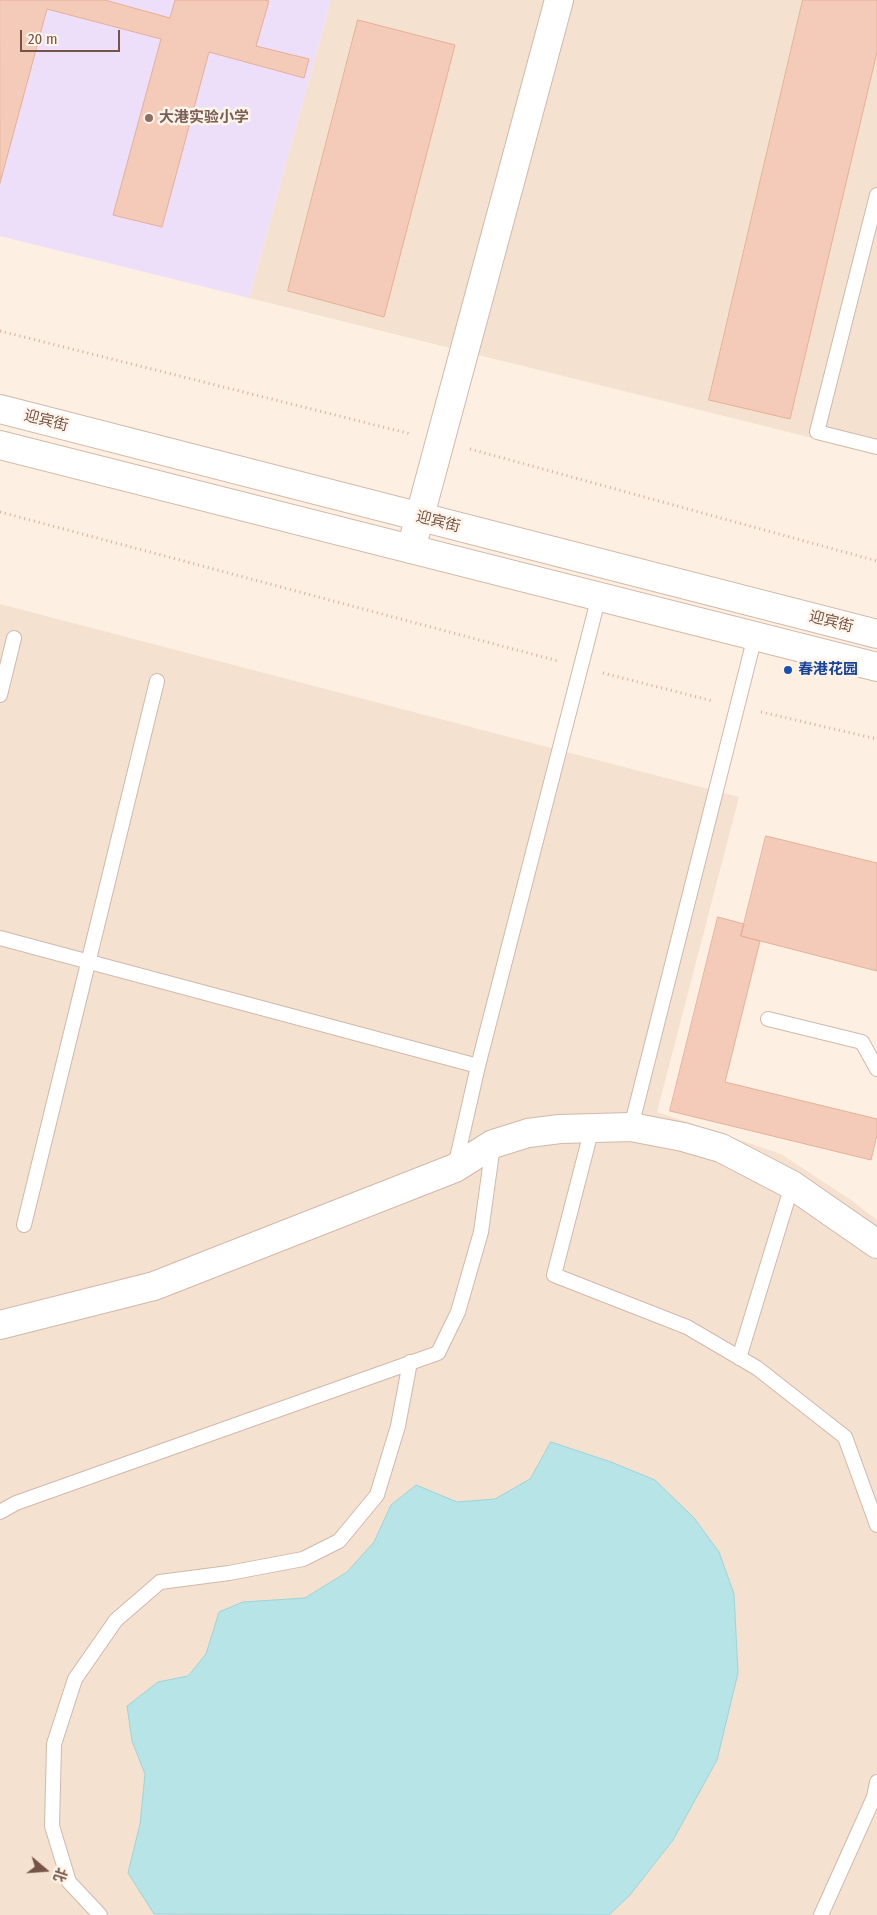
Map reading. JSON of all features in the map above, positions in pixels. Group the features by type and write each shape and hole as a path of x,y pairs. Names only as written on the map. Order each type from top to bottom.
{"main road":[{"path":"411,548 559,0"},
{"name":"迎宾街","path":"0,409 877,634"},
{"path":"0,445 877,667"},
{"path":"0,1324 154,1286 455,1168 493,1144 528,1133 631,1127 683,1137 721,1148 792,1185 877,1244"}],"lane":[{"path":"877,195 817,432 877,447"},
{"path":"455,1168 478,1066 579,667 599,596"},
{"path":"631,1127 755,636"},
{"path":"0,695 14,638"},
{"path":"24,1226 157,681"},
{"path":"0,938 478,1066"},
{"path":"768,1019 862,1042 877,1069"},
{"path":"592,1128 554,1275 687,1327 757,1368 845,1438 877,1525"},
{"path":"0,1512 16,1503 438,1353 458,1312 481,1232 493,1144"},
{"path":"739,1358 792,1185"},
{"path":"100,1915 69,1882 52,1826 54,1744 75,1679 116,1620 160,1582 229,1573 303,1559 339,1541 377,1495 398,1426 410,1362"},
{"path":"821,1915 874,1797 877,1782"}],"path":[{"path":"0,512 579,667 738,707 877,739"}],"shaded area":[{"name":"大港实验小学","path":"0,0 331,0 249,298 0,236"},
{"path":"331,0 877,0 877,454 249,298"},
{"path":"0,604 739,797 657,1112 781,1154 851,1200 877,1220 877,1915 0,1915"}],"water":[{"path":"551,1442 611,1462 655,1480 694,1518 719,1552 734,1594 738,1673 717,1760 673,1840 630,1895 609,1915 154,1914 128,1873 140,1824 145,1774 132,1741 127,1706 158,1682 188,1676 206,1654 219,1612 243,1602 305,1598 347,1572 374,1542 391,1505 416,1485 457,1502 495,1499 530,1479"}],"building":[{"path":"0,0 105,0 170,18 175,0 264,0 269,1 256,46 309,59 304,78 209,52 162,227 113,215 161,39 47,9 0,183"},
{"path":"803,0 877,0 877,52 790,419 709,400"},
{"path":"358,20 455,45 384,317 288,291"},
{"path":"766,836 877,863 877,971 741,936"},
{"path":"718,917 744,924 741,936 760,941 725,1082 877,1119 877,1135 871,1160 670,1111"}],"place":[{"name":"大港实验小学","path":"149,118"},
{"name":"春港花园","path":"788,670"}]}
